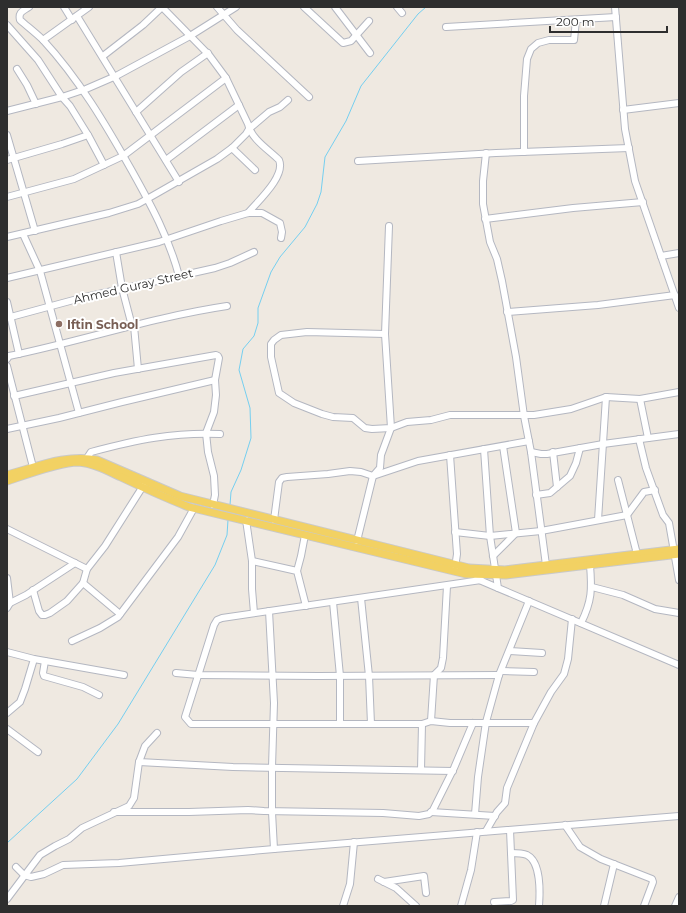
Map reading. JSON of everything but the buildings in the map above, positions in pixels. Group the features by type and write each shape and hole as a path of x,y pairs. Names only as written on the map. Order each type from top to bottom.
{"main road":[{"path":"7,481 69,458 87,458 106,463 175,502 194,508 215,508 244,512 455,568 466,574 590,565 676,552"},
{"path":"7,475 70,463 85,463 215,508 245,520 455,568 469,568 496,573 546,565 637,554 676,552"}],"street":[{"path":"29,7 20,13 20,20 42,40 83,90 147,199 167,239 179,276"},
{"path":"64,7 72,20"},
{"path":"42,40 89,7"},
{"path":"103,56 144,25 162,7 208,53 226,78 249,129 254,136 279,160 281,169 277,178 248,213"},
{"path":"217,7 237,30 309,97"},
{"path":"7,111 62,97 116,76 190,36 224,16 236,7"},
{"path":"304,7 343,43 351,41 369,21"},
{"path":"335,7 370,53"},
{"path":"397,7 402,12"},
{"path":"615,7 625,129 636,181 679,308"},
{"path":"77,16 116,76 136,112 180,182"},
{"path":"446,27 616,17"},
{"path":"524,152 524,96 527,59 531,49 538,43 549,40 574,40 576,20"},
{"path":"7,25 38,60 62,97 70,106 104,165"},
{"path":"136,112 182,72 208,53"},
{"path":"18,69 36,104"},
{"path":"7,197 74,179 123,156 226,78"},
{"path":"7,238 109,213 147,199 180,182 217,159 232,148 249,129 269,112 280,107 288,100"},
{"path":"623,110 679,103"},
{"path":"166,160 239,105"},
{"path":"7,135 35,231"},
{"path":"7,160 88,135"},
{"path":"232,148 256,170"},
{"path":"358,161 486,153 629,148"},
{"path":"486,153 483,196 485,219 490,242 499,266 516,357 524,416 530,441 546,565"},
{"path":"485,219 573,208 643,202"},
{"path":"7,278 167,239 248,213 262,214 280,224 282,232 281,238"},
{"path":"357,541 373,476 380,468 381,454 391,428 385,334 389,226"},
{"path":"23,234 40,271 79,413"},
{"path":"116,252 122,288 133,326 138,369"},
{"name":"Ahmed Guray Street","path":"9,318 49,306 230,263 254,252"},
{"path":"661,256 679,253"},
{"path":"507,312 598,305 674,295"},
{"path":"7,302 9,318 20,354"},
{"path":"7,359 9,356 133,326 207,309 227,306"},
{"path":"385,334 307,332 281,335 271,344 271,357 278,390 282,396 294,403 333,417 353,418 365,428 372,429 391,428 407,422 417,422 450,415 534,415 571,409 606,397 640,398 679,392"},
{"path":"14,396 216,354 219,358 215,380 216,395 214,412 206,433 208,452 214,476 215,508"},
{"path":"7,366 34,470"},
{"path":"7,429 215,380"},
{"path":"598,520 606,397"},
{"path":"640,398 648,438"},
{"path":"87,458 91,452 135,440 159,436 206,433 220,434"},
{"path":"531,452 541,454 679,434"},
{"path":"639,440 646,468 660,507 669,523 676,552 679,580"},
{"path":"274,520 279,482 282,478 350,472 361,472 373,476 418,461 530,441"},
{"path":"503,446 516,533"},
{"path":"536,495 550,492 570,476 576,463 580,448"},
{"path":"484,449 490,536 498,588"},
{"path":"553,452 557,487"},
{"path":"450,455 457,554 455,568"},
{"path":"618,480 637,554"},
{"path":"33,590 39,611 42,615 50,613 67,601 83,583 87,570 105,546 144,484"},
{"path":"455,532 490,536 541,531 627,515 644,492 655,490"},
{"path":"72,641 112,622 120,614 178,537 194,508"},
{"path":"245,520 252,561 254,613"},
{"path":"7,529 87,570"},
{"path":"493,556 516,533"},
{"path":"305,534 301,556 296,571 306,606"},
{"path":"252,561 296,571"},
{"path":"7,578 8,605 75,563"},
{"path":"581,623 589,607 592,587 590,565"},
{"path":"466,574 679,665"},
{"path":"481,580 254,613 217,620 212,630 186,717 191,724 422,724 431,721 450,723 534,723"},
{"path":"83,583 120,614"},
{"path":"431,721 434,675 441,668 443,658 447,586"},
{"path":"592,587 623,595 655,609 679,613"},
{"path":"361,598 369,676 371,724"},
{"path":"475,814 478,776 486,722 501,673 529,601"},
{"path":"333,602 340,676 340,724"},
{"path":"269,611 274,703 272,767 274,848"},
{"path":"486,831 505,803 507,788 534,723 551,692 564,674 568,659 572,619"},
{"path":"510,651 542,653"},
{"path":"7,652 44,661 124,675"},
{"path":"7,713 20,702 34,659"},
{"path":"44,661 44,676 83,687 99,695"},
{"path":"176,673 198,675 405,676 534,672"},
{"path":"114,812 248,810 272,812 383,813 419,816 429,814 433,810 453,771 473,723"},
{"path":"421,770 422,724"},
{"path":"7,728 38,752"},
{"path":"7,899 26,876 40,855 69,839 82,828 129,806 134,798 139,762 145,746 157,733"},
{"path":"139,762 453,771"},
{"path":"431,812 495,816"},
{"path":"16,867 26,876 31,877 44,874 63,865 119,863 274,848 679,816"},
{"path":"565,825 580,847 601,859 652,879 653,882 644,906"},
{"path":"494,902 513,900 510,830"},
{"path":"461,906 471,870 477,832"},
{"path":"343,906 350,884 354,842"},
{"path":"511,853 528,856 533,860 538,876 540,898 539,906"},
{"path":"604,906 614,864"},
{"path":"416,906 396,888 381,880 424,876 426,893"},
{"path":"675,906 679,897"}],"waterway":[{"path":"230,505 231,492 241,470 251,438 250,408 239,370 243,349 254,336 258,323 258,308 271,272 280,257 305,227 317,204 321,192 325,157 346,121 361,86 418,14 426,7"},
{"path":"7,843 77,779 118,724 215,565 227,535 228,520"}],"place":[{"name":"Iftin School","path":"59,324"}]}
